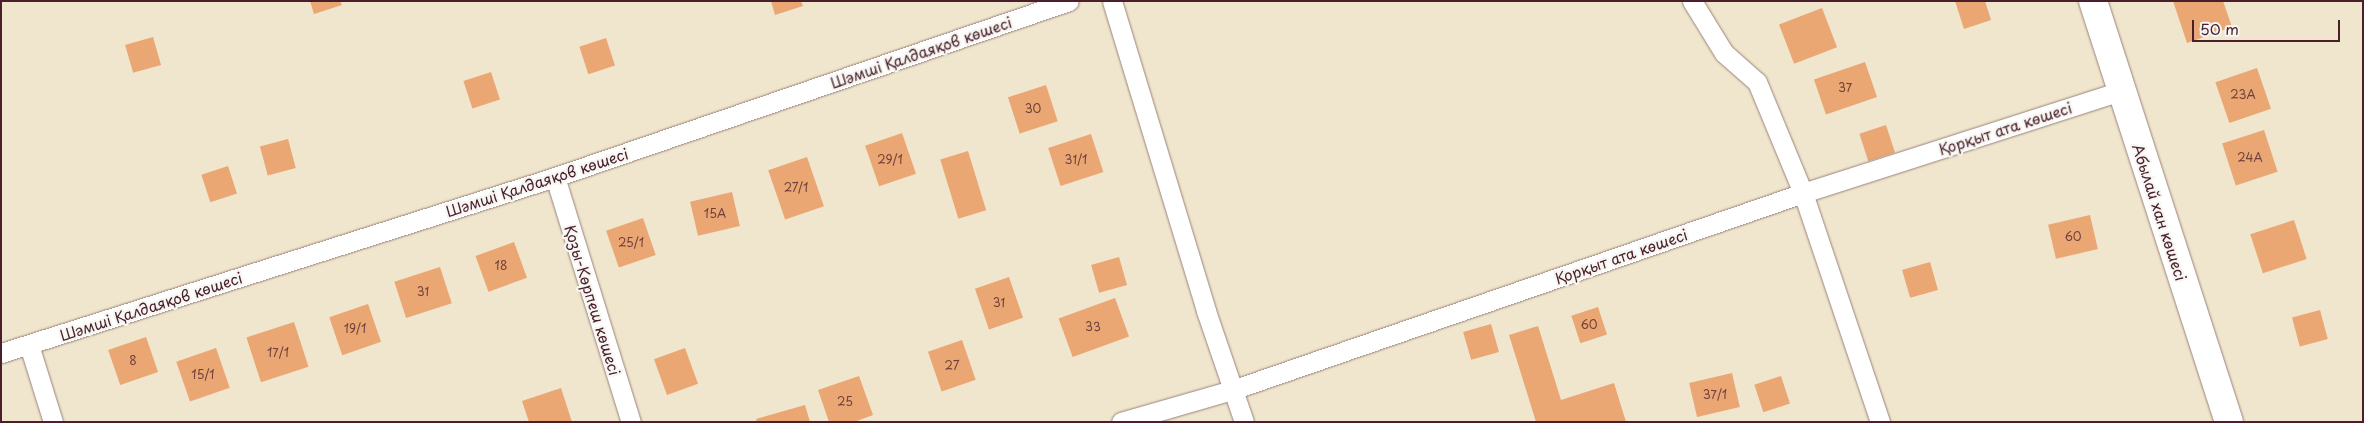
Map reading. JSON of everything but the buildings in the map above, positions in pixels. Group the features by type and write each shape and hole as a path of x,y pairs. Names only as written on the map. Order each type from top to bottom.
{"street":[{"name":"Шәмші Қалдаяқов көшесі","path":"1,353 554,177 1070,1"},
{"path":"1112,1 1206,311 1244,422"},
{"path":"1692,1 1724,53 1757,82 1803,193 1880,422"},
{"name":"Абылай хан көшесі","path":"2093,1 2229,422"},
{"name":"Қорқыт ата көшесі","path":"1121,422 1232,390 1803,193 2121,91"},
{"name":"Қозы-Көрпеш көшесі","path":"554,177 631,422"},
{"path":"29,345 53,422"}]}
